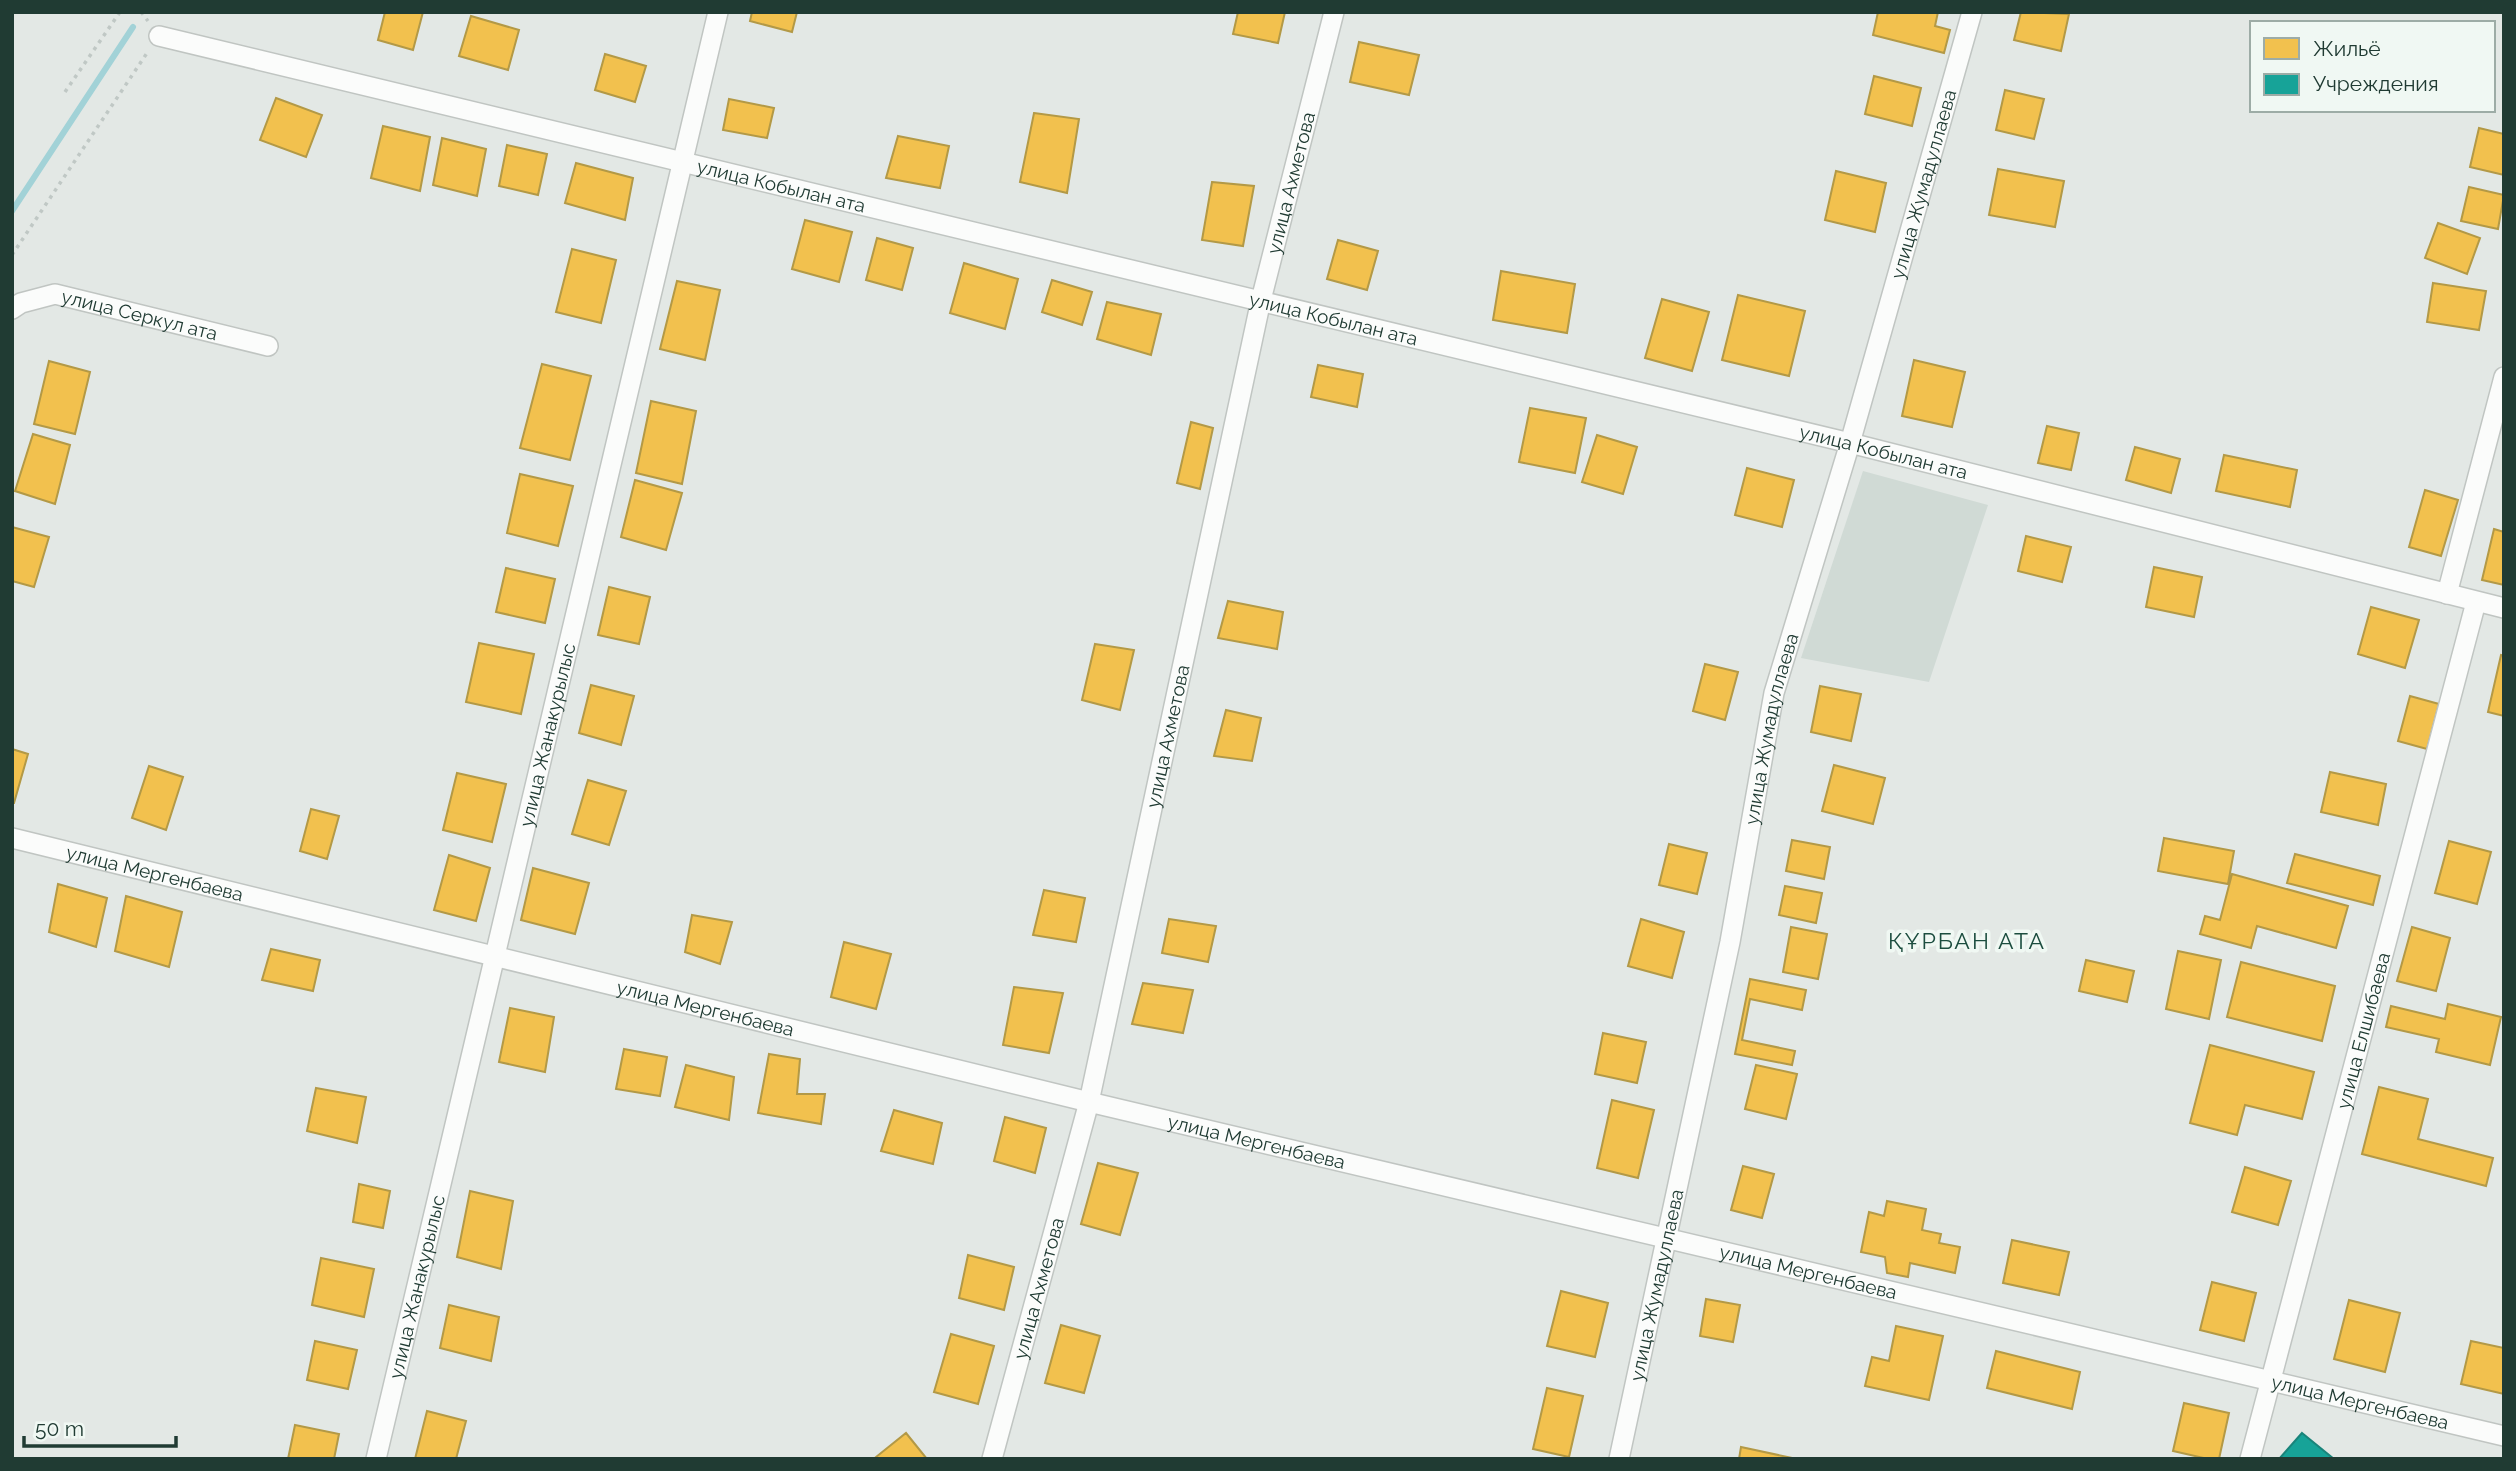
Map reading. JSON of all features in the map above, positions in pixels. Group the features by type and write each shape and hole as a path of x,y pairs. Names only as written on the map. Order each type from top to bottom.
{"street":[{"name":"улица Жанакурылыс","path":"376,1459 718,12"},
{"name":"улица Ахметова","path":"992,1459 1089,1102 1261,300 1334,12"},
{"name":"улица Жумадуллаева","path":"1619,1459 1730,942 1774,693 1850,443 1972,12"},
{"name":"улица Кобылан ата","path":"159,36 1850,443 2504,608"},
{"name":"улица Серкул ата","path":"12,309 21,303 55,294 268,346"},
{"path":"2447,594 2504,377"},
{"name":"улица Елшибаева","path":"2250,1459 2476,601"},
{"name":"улица Мергенбаева","path":"12,838 1089,1102 2504,1436"}],"path":[{"path":"65,92 120,12"},
{"path":"12,255 159,36 141,12"}],"shaded area":[{"path":"1863,471 1988,505 1929,682 1801,658"}],"building: Жильё":[{"path":"385,12 423,12 413,50 378,40"},
{"path":"752,12 797,12 792,32 750,21"},
{"path":"1238,12 1285,12 1278,43 1233,34"},
{"path":"1878,12 1938,12 1935,26 1950,30 1944,53 1873,35"},
{"path":"2021,12 2069,14 2061,51 2014,40"},
{"path":"471,16 519,30 508,70 459,56"},
{"path":"1359,42 1419,55 1409,95 1350,82"},
{"path":"605,54 646,66 635,102 595,90"},
{"path":"1874,76 1921,88 1912,126 1865,114"},
{"path":"2005,90 2044,99 2034,139 1996,130"},
{"path":"276,98 322,115 306,157 260,140"},
{"path":"729,99 774,108 767,138 723,130"},
{"path":"1034,113 1079,119 1067,193 1020,182"},
{"path":"383,126 430,137 420,191 371,178"},
{"path":"2479,128 2504,134 2504,175 2470,167"},
{"path":"898,136 949,146 940,188 886,178"},
{"path":"442,138 486,149 477,196 433,185"},
{"path":"507,145 547,154 538,195 499,186"},
{"path":"576,163 633,178 625,220 565,203"},
{"path":"1998,169 2064,181 2055,227 1989,215"},
{"path":"1836,171 1886,183 1875,232 1825,220"},
{"path":"1212,182 1254,186 1243,246 1202,240"},
{"path":"2469,187 2504,195 2498,229 2461,221"},
{"path":"805,220 852,232 839,282 792,269"},
{"path":"2438,223 2480,238 2467,274 2425,258"},
{"path":"877,238 913,248 902,290 866,280"},
{"path":"1338,240 1378,251 1367,290 1327,279"},
{"path":"572,249 616,260 601,323 556,312"},
{"path":"964,263 1018,279 1005,329 950,313"},
{"path":"1501,271 1575,284 1567,333 1493,320"},
{"path":"1052,280 1092,292 1082,325 1042,312"},
{"path":"677,281 720,290 705,360 660,349"},
{"path":"2433,283 2486,291 2479,330 2427,322"},
{"path":"1738,295 1805,311 1789,376 1722,360"},
{"path":"1662,299 1709,312 1692,371 1645,358"},
{"path":"1107,302 1161,314 1151,355 1097,339"},
{"path":"1914,360 1965,372 1952,427 1902,416"},
{"path":"49,361 90,372 75,434 34,424"},
{"path":"542,364 591,376 570,460 520,448"},
{"path":"1318,365 1363,374 1357,407 1311,397"},
{"path":"651,401 696,411 682,484 636,473"},
{"path":"1530,408 1586,418 1575,473 1519,462"},
{"path":"1191,422 1213,428 1200,489 1177,483"},
{"path":"2047,426 2079,433 2071,470 2038,463"},
{"path":"33,434 70,445 55,504 15,491"},
{"path":"1597,435 1637,447 1623,494 1582,482"},
{"path":"2135,447 2180,459 2171,493 2126,480"},
{"path":"2224,455 2297,470 2290,507 2216,491"},
{"path":"1747,468 1794,480 1782,527 1735,515"},
{"path":"520,474 573,486 558,546 507,533"},
{"path":"635,480 682,493 666,550 621,537"},
{"path":"2425,490 2458,500 2441,556 2409,547"},
{"path":"12,527 49,537 34,587 12,581"},
{"path":"2494,529 2504,532 2504,585 2482,580"},
{"path":"2026,536 2071,547 2062,582 2018,571"},
{"path":"2154,567 2202,577 2194,617 2146,607"},
{"path":"506,568 555,579 545,623 496,612"},
{"path":"609,587 650,597 639,644 598,635"},
{"path":"1228,601 1283,612 1277,649 1218,638"},
{"path":"2371,607 2419,620 2405,668 2358,654"},
{"path":"479,643 534,654 521,714 466,702"},
{"path":"1095,644 1134,650 1120,710 1082,700"},
{"path":"2501,655 2504,656 2504,716 2488,712"},
{"path":"1705,664 1738,672 1725,720 1693,711"},
{"path":"591,685 634,696 621,745 579,733"},
{"path":"1820,686 1861,694 1851,741 1811,732"},
{"path":"2410,696 2439,704 2427,749 2398,741"},
{"path":"1226,710 1261,718 1252,761 1214,756"},
{"path":"12,749 28,754 14,803 12,803"},
{"path":"1834,765 1885,778 1873,824 1822,811"},
{"path":"149,766 183,777 166,830 132,818"},
{"path":"2330,772 2386,784 2378,825 2321,812"},
{"path":"457,773 506,784 492,842 443,830"},
{"path":"588,780 626,791 609,845 572,834"},
{"path":"311,809 339,816 327,859 300,851"},
{"path":"2164,838 2234,851 2228,884 2158,871"},
{"path":"1792,840 1830,847 1824,879 1786,871"},
{"path":"2449,841 2491,852 2477,904 2435,893"},
{"path":"1669,844 1707,853 1697,894 1659,885"},
{"path":"2295,854 2380,876 2373,905 2287,883"},
{"path":"449,855 490,868 476,921 434,910"},
{"path":"533,868 589,883 575,934 521,920"},
{"path":"2232,874 2348,906 2336,948 2257,926 2251,948 2200,934 2205,916 2220,920"},
{"path":"58,884 107,898 96,947 49,932"},
{"path":"1785,886 1822,893 1816,923 1779,915"},
{"path":"1044,890 1085,898 1076,942 1033,935"},
{"path":"126,896 182,912 169,967 115,951"},
{"path":"692,915 732,922 720,964 685,952"},
{"path":"1169,919 1216,926 1208,962 1162,953"},
{"path":"1641,919 1684,932 1672,978 1628,966"},
{"path":"1791,927 1827,934 1818,979 1783,972"},
{"path":"2412,927 2450,938 2436,991 2397,981"},
{"path":"844,942 891,954 876,1009 831,997"},
{"path":"271,949 320,960 313,991 262,980"},
{"path":"2178,951 2221,960 2209,1019 2166,1009"},
{"path":"2086,960 2134,971 2127,1002 2079,991"},
{"path":"2241,962 2335,986 2322,1041 2227,1017"},
{"path":"1750,979 1806,990 1802,1010 1750,999 1742,1040 1795,1051 1792,1065 1735,1054"},
{"path":"1143,983 1193,990 1183,1033 1132,1024"},
{"path":"1014,987 1063,993 1049,1053 1003,1045"},
{"path":"2448,1004 2501,1017 2490,1065 2436,1052 2439,1039 2386,1027 2391,1006 2445,1019"},
{"path":"510,1008 554,1017 545,1072 499,1062"},
{"path":"1603,1033 1646,1042 1637,1083 1595,1074"},
{"path":"2210,1045 2314,1072 2302,1119 2245,1105 2237,1135 2190,1123"},
{"path":"624,1049 667,1057 660,1096 616,1089"},
{"path":"769,1054 800,1059 797,1094 825,1094 821,1124 758,1113"},
{"path":"686,1065 734,1077 729,1120 675,1107"},
{"path":"1756,1065 1797,1074 1786,1119 1745,1109"},
{"path":"2379,1087 2428,1099 2418,1139 2493,1158 2486,1186 2362,1154"},
{"path":"316,1088 366,1097 357,1143 307,1131"},
{"path":"1612,1100 1654,1110 1638,1178 1597,1168"},
{"path":"894,1110 942,1123 933,1164 881,1151"},
{"path":"1005,1117 1046,1128 1035,1173 994,1161"},
{"path":"1098,1163 1138,1173 1120,1235 1081,1224"},
{"path":"1743,1166 1774,1174 1762,1218 1731,1210"},
{"path":"2245,1167 2291,1181 2278,1225 2232,1212"},
{"path":"359,1184 390,1191 383,1228 353,1222"},
{"path":"470,1191 513,1201 501,1269 457,1257"},
{"path":"1887,1201 1926,1209 1922,1230 1941,1234 1939,1243 1960,1247 1955,1273 1910,1263 1908,1277 1887,1273 1885,1257 1861,1252 1869,1212 1884,1216"},
{"path":"2012,1240 2069,1252 2059,1295 2003,1283"},
{"path":"968,1255 1014,1267 1004,1310 959,1298"},
{"path":"321,1258 374,1269 364,1317 312,1305"},
{"path":"2212,1282 2256,1293 2244,1341 2200,1330"},
{"path":"1561,1291 1608,1303 1595,1357 1547,1346"},
{"path":"1706,1299 1740,1305 1733,1342 1700,1336"},
{"path":"2349,1300 2400,1313 2385,1372 2334,1359"},
{"path":"449,1305 499,1317 491,1361 440,1348"},
{"path":"1061,1325 1100,1336 1084,1393 1045,1383"},
{"path":"1896,1326 1943,1336 1929,1400 1865,1386 1872,1357 1889,1361"},
{"path":"951,1334 994,1346 978,1404 934,1392"},
{"path":"315,1341 357,1350 348,1389 307,1380"},
{"path":"2471,1341 2504,1348 2504,1394 2461,1384"},
{"path":"1996,1351 2080,1372 2072,1409 1987,1388"},
{"path":"1547,1388 1583,1396 1569,1457 1533,1449"},
{"path":"2184,1403 2229,1413 2219,1459 2173,1451"},
{"path":"427,1411 466,1421 456,1459 415,1459"},
{"path":"295,1425 339,1434 334,1459 288,1459"},
{"path":"906,1433 927,1459 876,1457"},
{"path":"1741,1447 1797,1459 1739,1459"}],"building: Учреждения":[{"path":"2302,1433 2334,1459 2279,1459"}],"waterway":[{"path":"12,211 133,27"}],"district":[{"name":"ҚҰРБАН АТА","path":"1967,940"}]}
